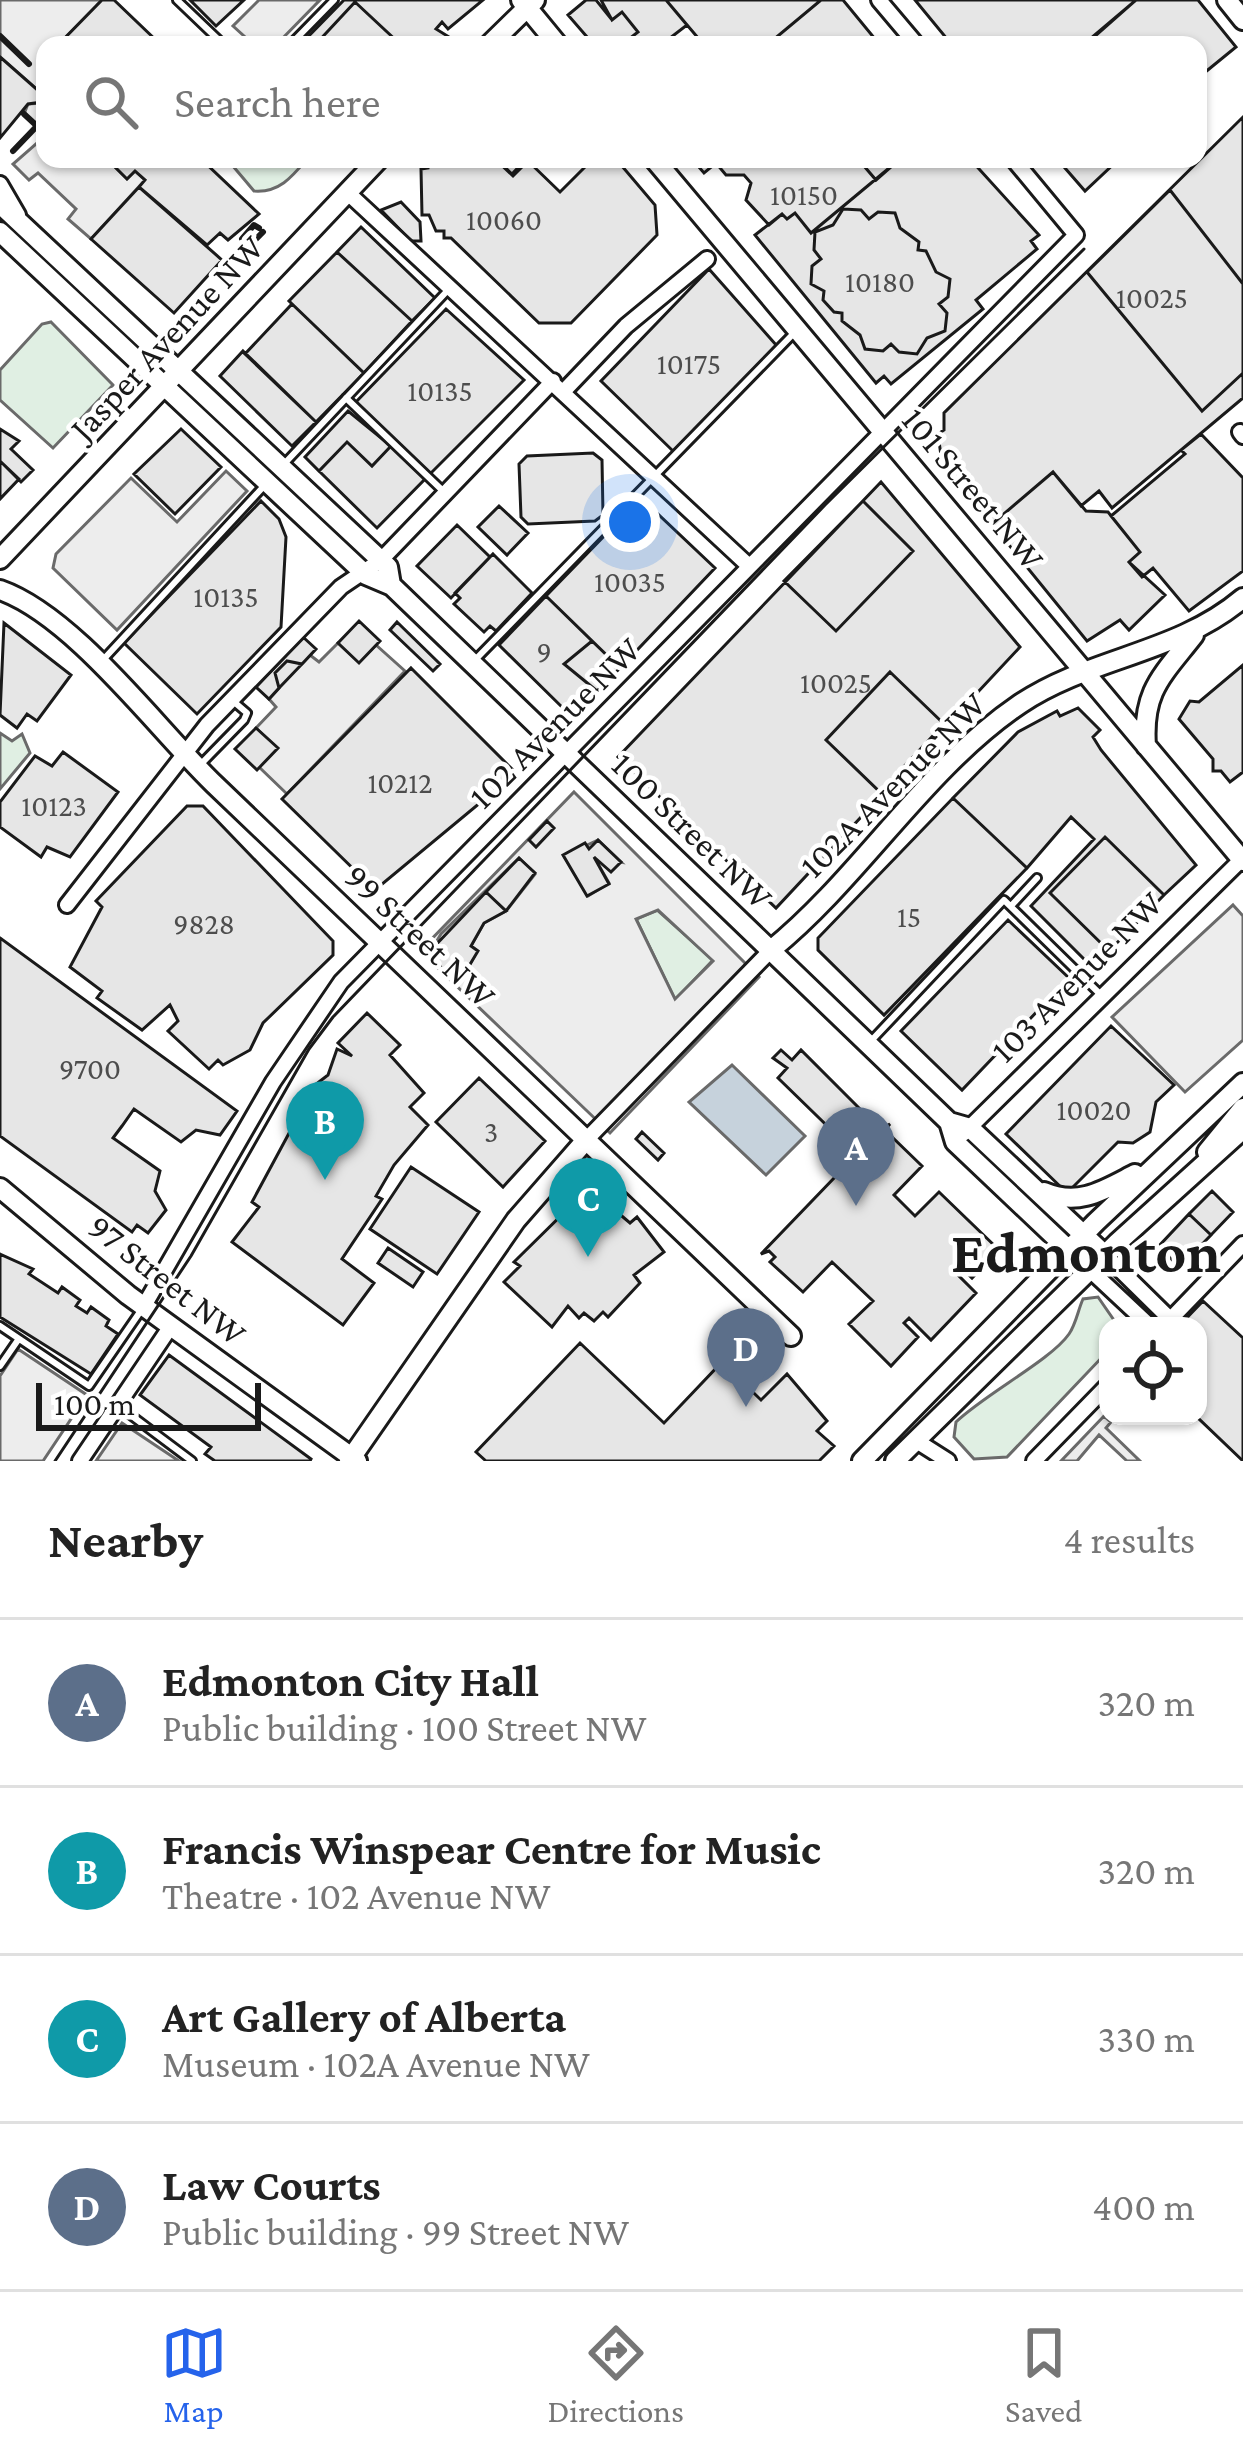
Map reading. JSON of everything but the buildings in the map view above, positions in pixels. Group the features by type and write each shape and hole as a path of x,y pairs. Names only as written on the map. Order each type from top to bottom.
{"main road":[{"path":"1227,0 1243,20"},
{"path":"497,36 528,2 552,36"},
{"name":"Jasper Avenue NW","path":"0,559 371,168"},
{"name":"101 Street NW","path":"662,168 1242,859"},
{"name":"100 Street NW","path":"0,204 283,465 391,585 949,1122 970,1128 1105,1255"},
{"name":"100 Street NW","path":"0,232 269,482 374,568"},
{"name":"99 Street NW","path":"0,590 21,599 99,664 198,768 790,1336"},
{"path":"1086,674 1196,632 1243,598"},
{"path":"1147,746 1144,711 1149,695 1196,632"},
{"name":"102A Avenue NW","path":"771,950 988,729 1033,697 1086,674"},
{"path":"862,1461 1084,1234 1243,1083"},
{"path":"1198,1167 1216,1136 1243,1108"},
{"name":"100 Street NW","path":"949,1122 955,1142 1090,1270"},
{"path":"895,1461 1105,1255 1243,1129"},
{"name":"102A Avenue NW","path":"352,1460 516,1220 586,1140"},
{"path":"1039,1190 1058,1198 1093,1196 1155,1164"},
{"name":"97 Street NW","path":"0,1188 144,1306 352,1460"},
{"path":"894,1428 915,1440"}],"street":[{"path":"879,0 909,36"},
{"name":"102 Avenue NW","path":"144,1306 298,1041 380,941 1076,235 1020,168"},
{"path":"0,184 24,225"},
{"path":"347,193 452,285 748,566"},
{"path":"67,905 184,752 341,587 374,568 558,386 706,259"},
{"name":"103 Avenue NW","path":"955,1142 1242,859"},
{"name":"102A Avenue NW","path":"586,1140 771,950"},
{"path":"1173,1317 1243,1244"},
{"name":"100 Street NW","path":"1105,1255 1162,1317"},
{"name":"100 Street NW","path":"1090,1270 1140,1317"},
{"path":"80,1461 171,1326"},
{"path":"1034,1461 1099,1394"},
{"path":"915,1440 948,1461"}],"lane":[{"path":"177,0 215,36"},
{"path":"299,36 334,0"},
{"path":"283,465 452,285"},
{"path":"472,663 799,329"},
{"path":"346,398 445,493"},
{"path":"99,664 269,482"},
{"path":"198,768 244,720 247,713 232,699"},
{"path":"1010,906 1037,878"},
{"path":"868,1044 1004,900 1102,996"},
{"path":"0,1326 89,1386 144,1306"},
{"path":"0,1366 19,1339"},
{"path":"117,1405 192,1461"}],"green space":[{"path":"235,168 299,168 278,186 254,191"},
{"path":"51,322 113,385 53,448 0,400 0,370 42,324"},
{"path":"0,733 12,741 22,734 30,753 0,789"},
{"path":"657,910 713,960 675,1000 636,919"},
{"path":"1098,1297 1112,1317 1099,1317 1099,1360 1007,1457 974,1459 954,1437 956,1422 1060,1344 1083,1299"}],"shaded area":[{"path":"0,0 102,0 67,36 36,36 36,89 0,57"},
{"path":"259,0 320,0 285,36 244,36 233,26"},
{"path":"36,103 36,125 24,114 28,104"},
{"path":"36,144 36,168 116,168 127,179 135,171 145,180 91,239 68,219 76,209 38,173 29,180 13,164"},
{"path":"226,471 247,491 117,630 53,568 56,554 131,478 177,522"},
{"path":"338,643 359,662 376,645 405,671 287,794 259,767 277,748 256,728 276,707 269,699 279,688 275,673 310,655 319,662"},
{"path":"574,792 759,977 610,1133 420,951","holes":["598,840 621,862 594,857 609,883 588,896 564,856","519,858 535,874 506,911 484,923 471,946 477,951 469,966 446,975 431,951 441,934","658,910 713,961 675,999 636,919"]},
{"path":"1233,905 1243,916 1243,1040 1185,1092 1112,1017"},
{"path":"732,1065 805,1136 766,1175 689,1102"},
{"path":"18,1349 87,1395 43,1461 0,1461 0,1376"},
{"path":"1099,1421 1108,1425 1106,1428 1140,1461 1127,1461 1099,1435 1077,1461 1061,1461"},
{"path":"122,1423 179,1461 96,1461"}],"tram line":[{"path":"55,1461 191,1256 309,1049 333,1017 825,505 1084,249"}],"wall":[{"path":"0,36 29,64"},
{"path":"24,114 36,125"},
{"path":"13,151 36,127"},
{"path":"259,228 254,225 242,239 249,246 263,232"}],"place":[{"name":"Francis Winspear Centre for Music","path":"325,1180"},
{"name":"Edmonton City Hall","path":"856,1206"},
{"name":"Art Gallery of Alberta","path":"588,1257"},
{"name":"Law Courts","path":"746,1407"}],"district":[{"name":"Edmonton","path":"1086,1251"}]}
